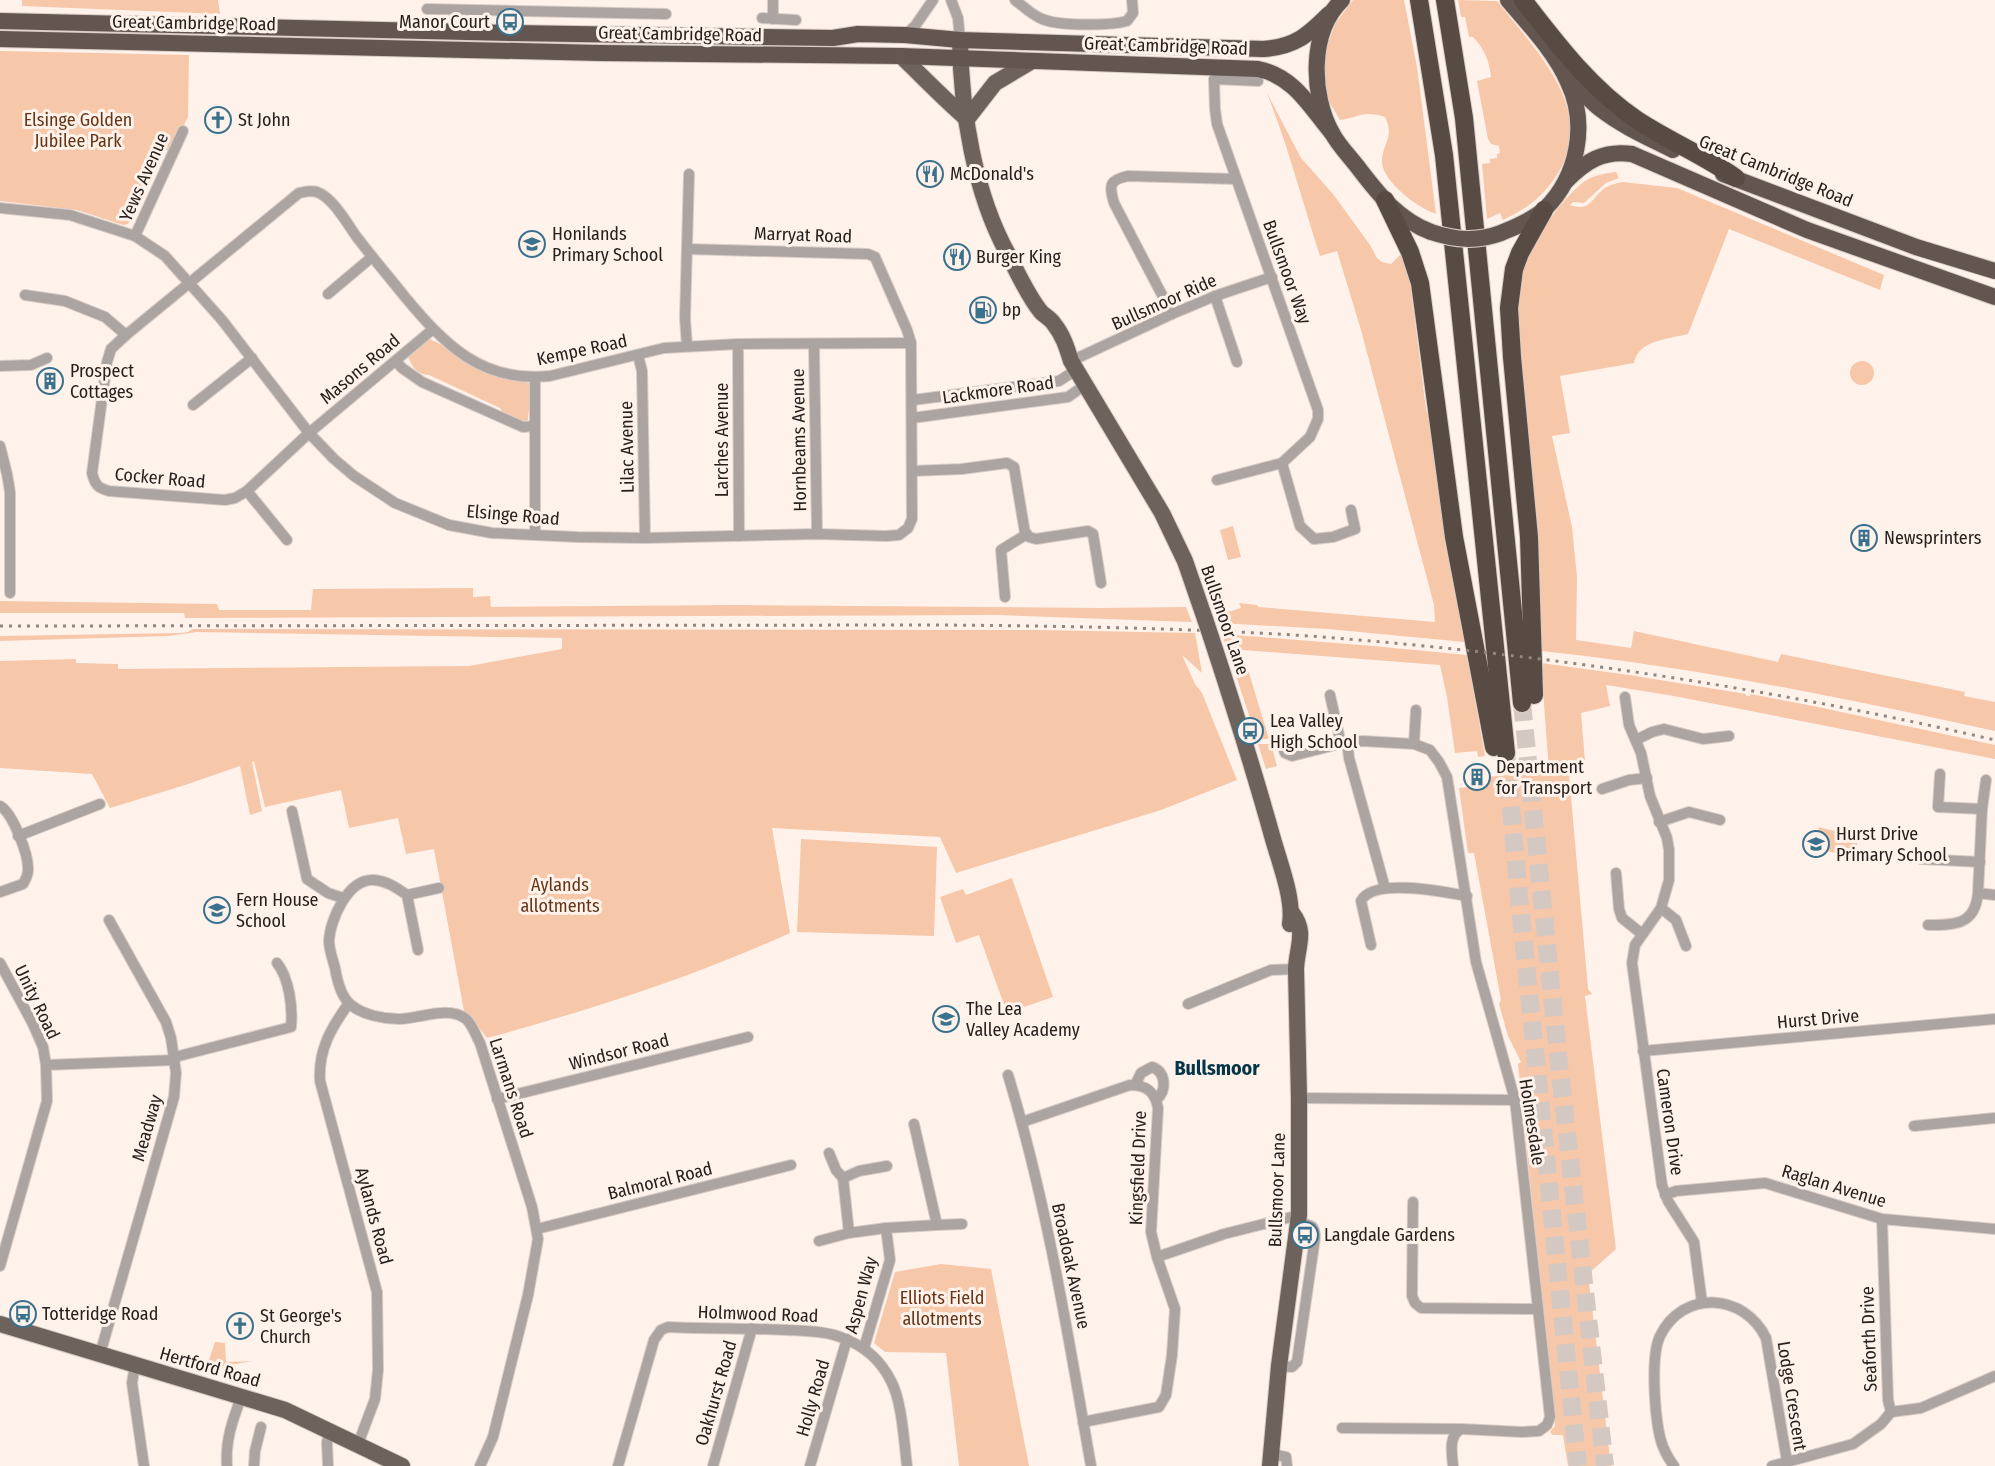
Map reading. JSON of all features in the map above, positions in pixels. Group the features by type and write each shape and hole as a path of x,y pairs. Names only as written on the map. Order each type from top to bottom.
{"highway":[{"name":"Great Cambridge Road","path":"0,21 833,38 858,34 960,40 1273,48 1302,39 1342,0"},
{"path":"1384,201 1413,258 1420,283 1454,537 1501,754 1445,165 1419,0"},
{"path":"1445,0 1467,146 1528,703 1532,673 1529,537 1512,357 1509,308 1511,286 1520,253 1544,210 1583,165 1597,157 1632,154 1807,230 1995,297"},
{"path":"1509,0 1563,71 1575,101 1578,126 1576,153 1566,182"},
{"path":"1523,0 1567,57 1608,97 1643,123 1716,164 1736,178"},
{"path":"1329,14 1318,54 1317,81 1322,105 1332,133"},
{"path":"833,38 861,44 939,46 960,59"},
{"name":"Great Cambridge Road","path":"0,39 901,56 1266,70 1281,76 1293,86 1384,201 1413,224 1431,232 1461,239 1485,238 1514,228 1544,210"},
{"path":"960,40 984,52 1052,54 1089,62"},
{"name":"Great Cambridge Road","path":"1563,71 1598,106 1624,125 1710,168 1916,247 1995,271"}],"main road":[{"name":"Bullsmoor Lane","path":"960,40 961,78 967,119 979,180 990,219 1040,311 1055,324 1066,344 1073,366 1170,529 1185,561 1265,812 1292,913 1290,931 1297,951 1299,1219 1280,1366 1271,1460"},
{"path":"901,56 967,119 994,83 1032,61"},
{"name":"Hertford Road","path":"0,1324 242,1395 292,1412 402,1466"}],"street":[{"path":"590,0 590,12"},
{"path":"773,0 768,19 796,20"},
{"path":"905,35 915,26 933,0"},
{"path":"1015,0 1039,17 1049,21 1092,24 1127,21 1133,13 1132,0"},
{"name":"Bullsmoor Lane","path":"955,1 960,40"},
{"path":"427,9 500,5 590,12 666,14"},
{"name":"Bullsmoor Way","path":"1217,480 1282,463 1310,437 1318,419 1318,410 1217,124 1214,79 1258,81"},
{"name":"Yews Avenue","path":"135,236 183,131"},
{"path":"687,346 685,318 688,174"},
{"path":"1172,314 1114,202 1110,190 1112,183 1116,178 1128,176 1236,179"},
{"name":"Kempe Road","path":"190,283 299,193 308,191 317,192 332,204 432,330 460,353 504,374 535,377 578,370 664,348 687,346 911,343"},
{"name":"Elsinge Road","path":"0,208 70,215 135,236 165,256 252,358 309,433 334,459 354,476 395,503 449,525 492,533 645,538 817,534 899,535 908,528 912,519 912,471"},
{"name":"Marryat Road","path":"687,249 868,254 875,257 908,330 911,343 912,471"},
{"path":"328,294 372,257"},
{"name":"Bullsmoor Ride","path":"1073,366 1172,314 1272,277"},
{"name":"Cocker Road","path":"190,283 111,349 107,362 92,473 99,488 110,491 225,500 235,498 247,490 309,433"},
{"path":"25,295 65,301 105,317 126,335"},
{"path":"1215,297 1237,362"},
{"name":"Masons Road","path":"309,433 432,330"},
{"name":"Larches Avenue","path":"738,344 739,536"},
{"name":"Hornbeams Avenue","path":"813,345 817,534"},
{"name":"Lilac Avenue","path":"638,355 642,371 645,538"},
{"path":"0,366 31,365 47,358"},
{"path":"193,405 252,358"},
{"path":"396,361 422,382 523,427 534,426"},
{"name":"Lackmore Road","path":"913,400 1059,381 1073,366"},
{"path":"535,377 535,534"},
{"name":"Lackmore Road","path":"912,418 1068,397 1085,385"},
{"path":"0,446 8,474 4,537 10,593"},
{"path":"912,471 962,469 1007,462 1014,467 1025,532 1036,539 1088,531 1093,534 1101,583"},
{"path":"1282,463 1300,526 1314,539 1333,537 1355,529 1351,510"},
{"path":"247,490 287,540"},
{"path":"1005,597 1001,550 1027,534"},
{"path":"1330,695 1385,888"},
{"path":"1625,697 1627,718 1644,761 1650,796 1666,838 1671,860 1668,887 1661,908 1676,920 1686,946"},
{"path":"1281,743 1285,753 1292,756 1344,743 1363,741 1414,744 1416,710"},
{"path":"1636,741 1652,732 1664,729 1703,739 1729,735"},
{"name":"Holmesdale","path":"1342,1428 1521,1432 1539,1431 1547,1425 1550,1418 1515,1100 1476,962 1447,777 1430,750 1414,744"},
{"path":"1940,774 1938,807 1982,809"},
{"path":"1602,789 1629,780 1647,778"},
{"path":"1928,926 1963,922 1974,910 1978,893 1982,809 1986,780"},
{"path":"18,836 100,804"},
{"path":"0,806 9,814 28,863 27,879 23,884 0,892"},
{"path":"292,812 307,879 328,893 343,898"},
{"path":"1659,822 1689,812 1720,820"},
{"path":"1921,859 1980,862"},
{"path":"1616,873 1619,909 1627,923 1642,934"},
{"path":"349,1004 336,978 329,941 343,898 356,887 372,880 391,884 407,895 418,950"},
{"path":"407,895 439,888"},
{"path":"1371,945 1361,902 1366,894 1385,888 1430,889 1467,896"},
{"path":"1978,893 1995,895"},
{"name":"Cameron Drive","path":"1661,908 1633,951 1633,974 1661,1178 1665,1195 1694,1242 1702,1303"},
{"name":"Meadway","path":"100,1354 174,1097 176,1073 171,1038 165,1022 109,920"},
{"name":"Unity Road","path":"0,963 43,1047 47,1101 0,1266"},
{"path":"46,1065 175,1058 291,1027 292,1015 284,971 278,963"},
{"path":"1188,1004 1271,969 1296,969"},
{"name":"Larmans Road","path":"349,1004 384,1017 400,1019 454,1013 467,1020 480,1043 532,1207 538,1239 493,1437 480,1466"},
{"name":"Aylands Road","path":"349,1004 330,1030 319,1067 320,1081 377,1292 378,1370 375,1399 358,1444"},
{"name":"Hurst Drive","path":"1644,1052 1995,1019"},
{"name":"Windsor Road","path":"498,1099 748,1036"},
{"name":"Kingsfield Drive","path":"1135,1085 1141,1072 1146,1069 1157,1069 1164,1089 1156,1099"},
{"name":"Broadoak Avenue","path":"1008,1075 1022,1122 1056,1268 1091,1466"},
{"name":"Kingsfield Drive","path":"1022,1122 1135,1085 1146,1087 1153,1093 1158,1108 1151,1232 1175,1309 1172,1355 1166,1395 1159,1407 1083,1422"},
{"path":"1299,1098 1515,1100"},
{"path":"1914,1126 1995,1118"},
{"path":"914,1124 937,1225"},
{"path":"830,1153 836,1170 843,1178 849,1233"},
{"name":"Balmoral Road","path":"537,1229 791,1165"},
{"path":"843,1178 859,1171 887,1166"},
{"name":"Raglan Avenue","path":"1665,1195 1676,1191 1765,1182 1882,1219 1995,1229"},
{"path":"1413,1202 1412,1296 1420,1308 1429,1310 1538,1309"},
{"path":"1157,1257 1224,1234 1299,1219"},
{"name":"Seaforth Drive","path":"1787,1461 1853,1444 1881,1424 1891,1412 1888,1400 1882,1219"},
{"path":"819,1241 849,1233 886,1228 962,1224"},
{"name":"Aspen Way","path":"864,1348 890,1260 886,1228"},
{"path":"1674,1466 1663,1448 1659,1433 1654,1367 1655,1349 1664,1330 1678,1314 1702,1303"},
{"name":"Lodge Crescent","path":"1702,1303 1724,1303 1740,1309 1753,1317 1762,1330 1770,1354 1787,1461 1772,1466"},
{"name":"Holmwood Road","path":"618,1466 654,1340 661,1329 668,1327 752,1328 825,1334 847,1339 864,1348 884,1367 893,1383 907,1466"},
{"name":"Oakhurst Road","path":"713,1466 752,1328"},
{"name":"Holly Road","path":"810,1466 847,1339"},
{"path":"135,1365 132,1383 144,1466"},
{"path":"1891,1412 1921,1408 1995,1376"},
{"path":"227,1466 228,1433 242,1395"},
{"path":"254,1466 261,1427"},
{"path":"1452,1466 1452,1437 1455,1432 1462,1429"},
{"path":"328,1466 327,1442 330,1431"},
{"path":"1271,1460 1286,1456 1287,1466"}],"green space":[{"path":"22,0 218,0 220,14 22,6"},
{"path":"1353,0 1404,0 1417,67 1436,214 1401,192 1387,175 1382,158 1389,133 1385,117 1366,114 1340,120 1328,100 1325,86 1325,53 1335,24"},
{"path":"1458,0 1497,1 1528,39 1556,81 1566,103 1571,126 1568,149 1558,173 1535,201 1503,220 1500,213 1487,219 1482,164 1490,163 1490,159 1497,158 1497,154 1500,153 1499,146 1491,144 1488,139 1477,81 1491,77 1489,65 1481,46 1473,37 1469,37 1465,17 1461,17"},
{"name":"Elsinge Golden Jubilee Park","path":"0,51 189,55 188,117 170,151 156,147 151,157 159,162 128,224 123,225 77,210 0,201"},
{"path":"1266,91 1301,158 1333,194 1377,258 1391,264 1401,254 1409,274 1426,409 1433,433 1452,570 1465,642 1328,629 1219,623 1206,585 1219,582 1228,612 1241,608 1239,603 1259,607 1435,622 1434,605 1361,330 1337,251 1320,256 1288,152"},
{"path":"1616,172 1619,178 1606,183 1584,203 1573,202 1570,205 1586,206 1605,188 1623,182 1677,188 1884,275 1880,290 1729,229 1688,334 1648,345 1641,349 1634,363 1560,376 1570,433 1552,436 1572,527 1577,577 1576,640 1631,648 1634,631 1778,662 1781,654 1965,692 1964,696 1995,702 1995,731 1769,685 1655,666 1541,651 1535,512 1518,326 1522,271 1539,235 1567,198 1585,181"},
{"path":"430,339 482,371 523,380 531,385 528,420 523,422 504,415 500,408 418,372 408,357"},
{"path":"1862,361 1871,364 1874,373 1871,382 1862,385 1853,382 1850,373 1853,364"},
{"path":"1233,526 1241,557 1228,560 1220,530"},
{"path":"473,588 473,597 490,596 491,607 736,605 1186,607 1192,622 998,615 185,618 184,613 0,613 0,601 217,604 219,610 311,610 313,589"},
{"name":"Aylands allotments","path":"193,629 1037,630 1195,633 1202,673 1182,655 1195,684 1202,693 1237,780 1161,810 956,873 940,837 772,828 790,933 640,992 487,1038 464,1011 434,849 406,854 398,818 349,828 341,790 265,807 254,761 252,762 262,811 250,815 240,766 110,808 92,774 0,768 0,661 76,659 76,663 118,664 118,669 469,666 562,649 562,638 197,632 168,636 0,641 0,636 181,633"},
{"path":"1222,634 1467,655 1485,756 1478,757 1477,751 1455,753 1440,665 1242,650 1269,739 1257,739"},
{"path":"1541,663 1629,675 1746,694 1746,696 1751,694 1995,745 1995,759 1674,696 1606,685 1610,706 1581,713 1585,761 1568,763 1588,989 1592,994 1585,996 1616,1249 1588,1274 1611,1466 1568,1466 1563,1435 1553,1435 1550,1432 1555,1426 1518,1064 1521,1062 1508,1036 1499,1004 1501,1000 1474,853 1468,853 1459,788 1488,785 1487,777 1549,771"},
{"path":"1258,744 1271,744 1277,766 1266,769"},
{"path":"1819,827 1859,837 1853,858 1813,847"},
{"path":"801,839 937,847 934,936 797,932"},
{"path":"1012,878 1053,997 1007,1013 979,935 956,943 940,897 963,889 966,895"},
{"name":"Elliots Field allotments","path":"941,1264 991,1269 1029,1466 959,1466 946,1353 885,1352 874,1343 895,1272"},
{"path":"215,1342 225,1343 226,1362 253,1361 206,1369"}],"tunnel":[{"path":"1522,703 1560,1073 1605,1466"},
{"path":"1506,753 1578,1466"}],"railway":[{"path":"0,626 941,625 1263,633 1482,652 1654,675 1825,704 1995,740"}],"place":[{"name":"Manor Court","path":"510,22"},
{"name":"St John","path":"218,120"},
{"name":"McDonald's","path":"930,174"},
{"name":"Honilands Primary School","path":"532,244"},
{"name":"Burger King","path":"957,257"},
{"name":"bp","path":"983,310"},
{"name":"Prospect Cottages","path":"50,381"},
{"name":"Newsprinters","path":"1864,538"},
{"name":"Lea Valley High School","path":"1250,731"},
{"name":"Department for Transport","path":"1477,777"},
{"name":"Hurst Drive Primary School","path":"1816,844"},
{"name":"Fern House School","path":"217,910"},
{"name":"The Lea Valley Academy","path":"946,1019"},
{"name":"Langdale Gardens","path":"1305,1235"},
{"name":"Totteridge Road","path":"23,1314"},
{"name":"St George's Church","path":"240,1326"}],"district":[{"name":"Bullsmoor","path":"1217,1068"}]}
